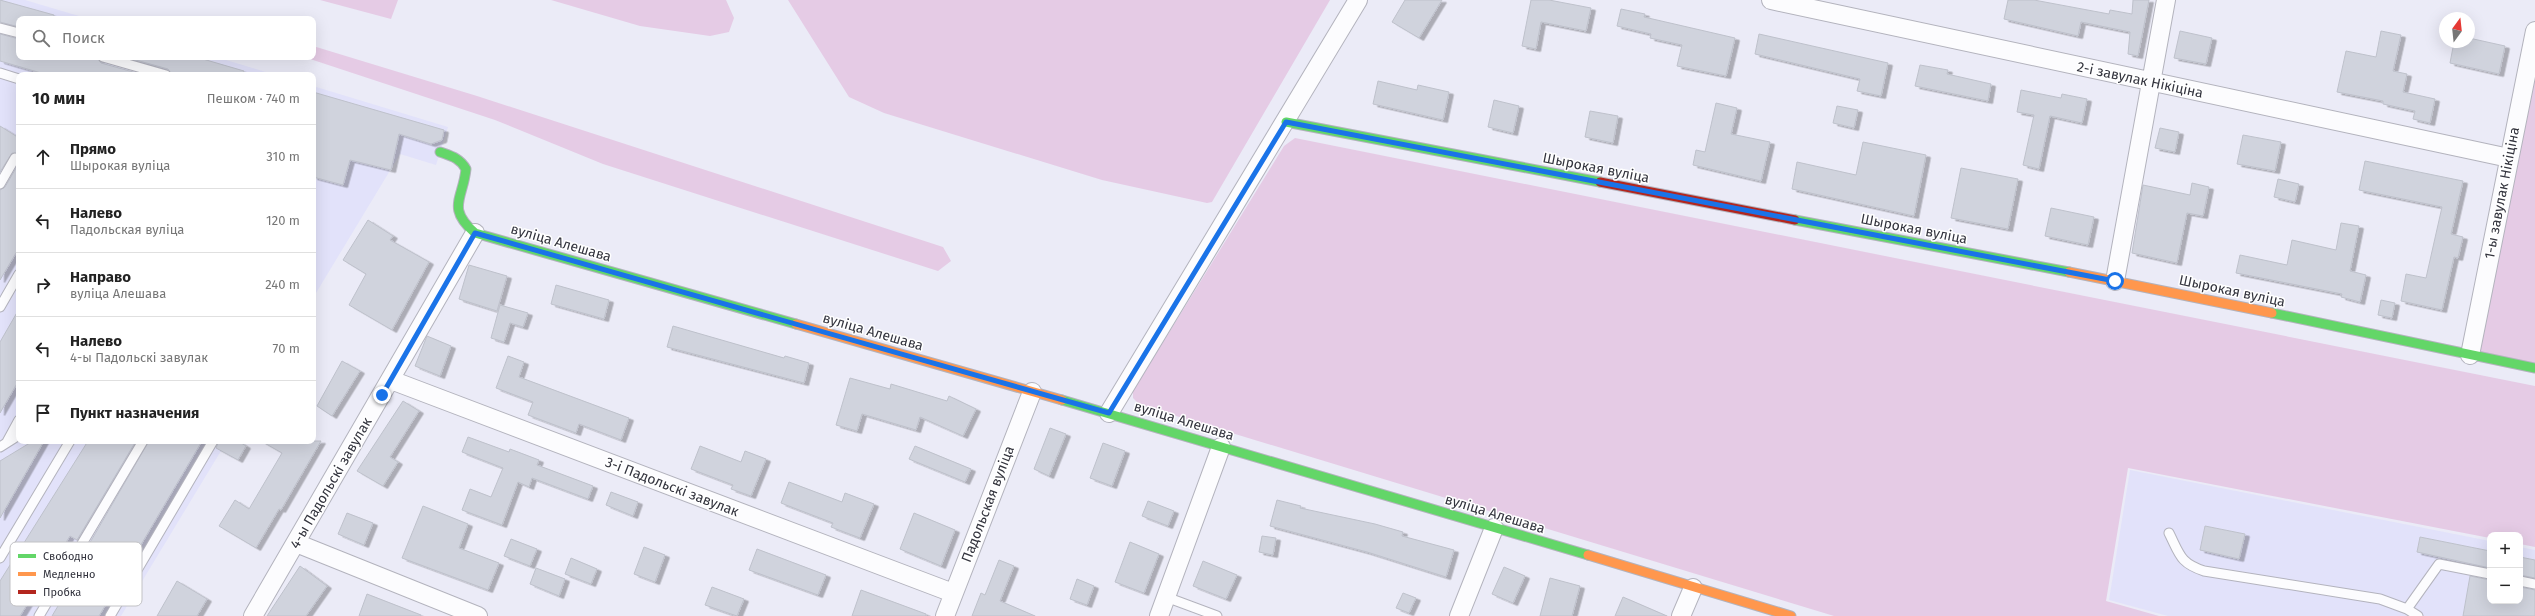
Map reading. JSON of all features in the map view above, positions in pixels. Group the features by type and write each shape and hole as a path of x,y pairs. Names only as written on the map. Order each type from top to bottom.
{"street":[{"path":"1109,413 1286,122 1358,0"},
{"name":"2-і завулак Нікіціна","path":"1771,0 1964,40 2150,83 2509,158"},
{"path":"2115,281 2166,0"},
{"name":"1-ы завулак Нікіціна","path":"2470,355 2535,31"},
{"name":"Шырокая вуліца","path":"1286,122 2115,281 2535,368"},
{"path":"440,152 460,159 466,165 467,173 459,198 458,211 463,222 475,233"},
{"name":"вуліца Алешава","path":"475,233 1109,413 1693,588 1792,616"},
{"name":"4-ы Падольскі завулак","path":"253,616 475,233"},
{"name":"3-і Падольскі завулак","path":"391,380 953,593"},
{"name":"Падольская вуліца","path":"945,616 1032,392"},
{"path":"1159,616 1221,447"},
{"path":"1459,616 1494,528"},
{"path":"296,543 478,616"},
{"path":"1681,616 1693,588"}],"lane":[{"path":"0,28 16,32"},
{"path":"114,60 156,72"},
{"path":"0,73 16,78"},
{"path":"0,184 15,158"},
{"path":"0,306 16,279"},
{"path":"3,444 16,424"},
{"path":"3,444 16,437"},
{"path":"0,558 68,444"},
{"path":"83,542 141,444"},
{"path":"142,562 211,444"},
{"path":"2169,533 2183,561 2188,565 2204,571 2380,599 2407,609 2418,616"},
{"path":"2407,609 2439,564 2487,573"},
{"path":"2523,582 2535,584"},
{"path":"1166,597 1218,616"},
{"path":"39,616 45,606"},
{"path":"110,616 116,606"}],"shaded area":[{"path":"0,0 25,0 79,16 16,16 16,60 226,60 266,72 16,72 16,444 225,444 142,581 142,542 10,542 10,606 127,606 121,616 0,616"},
{"path":"320,0 398,0 391,19"},
{"path":"551,0 726,0 734,18 729,32 710,36 640,26"},
{"path":"788,0 1330,0 1212,202 1207,203 1102,180 884,113 849,97"},
{"path":"316,47 477,96 943,247 951,261 938,271 603,164 495,120 313,60 316,60"},
{"path":"2535,56 2535,368 2470,355"},
{"path":"316,87 448,127 436,165 400,154 316,293"},
{"path":"1295,138 2535,386 2535,547 2523,545 2523,532 2487,532 2487,537 2128,468 2106,601 2159,616 1834,616 1140,405 1133,398 1133,391 1284,146"},
{"path":"2130,470 2487,540 2487,604 2523,604 2523,548 2535,550 2535,616 2168,616 2109,600"}],"building":[{"path":"0,0 54,15 16,16 16,26 0,22"},
{"path":"1405,0 1442,0 1419,38 1392,22"},
{"path":"1531,0 1549,0 1591,8 1586,31 1541,22 1536,49 1522,46"},
{"path":"2008,0 2034,0 2109,14 2110,10 2132,14 2133,0 2149,0 2138,56 2128,54 2130,32 2081,22 2078,36 2004,19"},
{"path":"1621,9 1645,14 1644,17 1735,38 1726,76 1677,66 1682,45 1650,38 1651,34 1617,26"},
{"path":"2180,31 2212,38 2206,64 2174,58"},
{"path":"2381,31 2401,35 2393,71 2407,74 2403,92 2435,99 2430,123 2413,119 2415,111 2383,104 2383,101 2337,92 2346,51 2376,57"},
{"path":"0,34 16,38 16,60 99,60 101,63 133,72 38,72 0,61"},
{"path":"1759,34 1888,63 1881,96 1857,91 1860,79 1755,54"},
{"path":"2475,39 2505,46 2499,74 2450,63 2453,48 2475,48"},
{"path":"136,60 206,60 244,71 170,72 168,69"},
{"path":"1920,65 1948,70 1947,74 1991,84 1988,101 1915,86"},
{"path":"1378,81 1417,90 1418,85 1449,92 1443,120 1373,104"},
{"path":"2021,90 2061,98 2062,94 2087,99 2082,123 2050,116 2039,169 2023,165 2034,115 2017,112"},
{"path":"316,93 444,130 442,140 431,144 399,134 391,170 350,160 343,185 316,178"},
{"path":"1494,100 1519,106 1513,133 1488,127"},
{"path":"1716,103 1737,108 1731,134 1770,142 1761,181 1693,165 1696,150 1705,152"},
{"path":"1837,106 1858,110 1854,128 1833,123"},
{"path":"1590,111 1618,116 1613,143 1585,137"},
{"path":"0,126 16,136 16,154 12,153 0,172"},
{"path":"2160,128 2179,132 2175,152 2155,148"},
{"path":"2243,135 2281,142 2275,171 2237,164"},
{"path":"1863,142 1926,155 1914,216 1792,189 1797,162 1856,175"},
{"path":"2365,161 2463,181 2451,234 2463,237 2458,258 2454,257 2442,310 2401,301 2406,274 2426,278 2442,207 2359,190"},
{"path":"16,168 16,253 0,280 0,190 5,187"},
{"path":"1961,168 2018,179 2008,229 1951,218"},
{"path":"2278,179 2299,184 2295,202 2274,197"},
{"path":"2192,183 2209,187 2203,216 2187,213 2177,263 2132,253 2143,185 2190,195"},
{"path":"2051,208 2094,217 2088,245 2045,236"},
{"path":"368,220 393,236 390,240 429,262 392,330 349,305 366,274 343,260"},
{"path":"2341,223 2359,226 2350,271 2366,275 2360,302 2341,297 2342,294 2236,273 2240,255 2287,265 2292,240 2336,250"},
{"path":"469,265 507,276 497,311 459,299"},
{"path":"556,285 609,300 604,319 551,304"},
{"path":"2381,300 2395,303 2392,318 2378,315"},
{"path":"500,305 528,313 523,327 510,323 504,342 491,338"},
{"path":"16,314 16,385 0,413 0,342"},
{"path":"673,326 784,358 785,356 809,363 804,383 667,347"},
{"path":"427,336 451,346 440,376 415,366"},
{"path":"508,356 524,362 519,377 629,418 621,440 579,424 576,433 528,415 533,402 496,388"},
{"path":"342,361 360,371 332,416 317,406"},
{"path":"850,378 890,389 891,384 947,401 949,396 976,409 963,436 920,417 916,430 862,414 857,431 836,425"},
{"path":"403,401 419,411 390,457 398,462 383,486 357,471"},
{"path":"1050,428 1066,434 1049,476 1034,469"},
{"path":"468,437 509,452 510,449 539,460 537,465 593,486 588,499 532,478 529,487 518,482 502,525 462,510 470,489 491,497 503,468 462,452"},
{"path":"316,441 321,441 281,510 279,509 256,548 219,526 235,500 249,509 282,453 266,444 316,444"},
{"path":"1103,443 1125,451 1112,486 1090,478"},
{"path":"28,444 42,444 0,518 0,461"},
{"path":"86,444 134,444 77,540 70,536 66,542 25,542"},
{"path":"147,444 200,444 142,543 90,542"},
{"path":"218,444 243,444 246,446 238,460 216,448"},
{"path":"700,446 741,462 745,451 766,459 751,496 731,489 733,485 691,469"},
{"path":"915,446 971,469 965,482 909,459"},
{"path":"789,482 842,502 845,493 874,504 860,538 831,527 833,523 781,503"},
{"path":"611,492 638,502 633,516 606,505"},
{"path":"1277,500 1301,506 1300,508 1375,524 1403,532 1402,536 1454,550 1446,577 1367,552 1270,526"},
{"path":"1148,501 1174,511 1168,526 1142,516"},
{"path":"423,506 468,524 459,548 499,563 488,590 402,558"},
{"path":"347,513 373,523 364,545 338,534"},
{"path":"914,513 955,530 941,566 900,549"},
{"path":"2205,526 2245,534 2239,559 2200,550"},
{"path":"1262,536 1276,538 1273,555 1259,552"},
{"path":"2420,537 2487,550 2487,567 2417,552"},
{"path":"511,539 537,549 530,566 504,556"},
{"path":"1130,542 1159,554 1144,593 1115,582"},
{"path":"644,547 665,555 655,582 634,574"},
{"path":"757,549 826,575 818,595 749,570"},
{"path":"571,558 597,569 591,584 565,574"},
{"path":"2523,558 2535,560 2535,578 2523,576"},
{"path":"999,560 1014,566 1000,601 1035,616 972,616 981,593 985,595"},
{"path":"1203,561 1237,575 1226,599 1193,586"},
{"path":"10,565 10,606 26,606 20,616 0,616 0,581"},
{"path":"300,566 327,586 306,616 267,616"},
{"path":"1504,567 1525,576 1513,603 1492,594"},
{"path":"536,568 565,579 559,596 530,584"},
{"path":"2470,576 2487,579 2487,604 2523,604 2523,588 2535,590 2535,616 2463,616"},
{"path":"1550,578 1580,586 1572,616 1540,616"},
{"path":"1077,579 1094,586 1087,605 1070,599"},
{"path":"177,581 207,599 197,616 157,616"},
{"path":"712,587 744,599 737,616 705,605"},
{"path":"861,590 926,614 926,616 852,616"},
{"path":"1403,593 1416,598 1409,613 1396,608"},
{"path":"367,594 421,615 421,616 359,616"},
{"path":"1623,597 1667,616 1615,616"},
{"path":"58,606 105,606 99,616 52,616"}],"traffic: fast":[{"path":"1286,122 1600,182"},
{"path":"440,152 458,160 466,169 458,203 461,217 475,233 796,324"},
{"path":"1795,220 2069,272"},
{"path":"2272,313 2535,368"},
{"path":"1062,400 1588,555"}],"traffic: slow":[{"path":"2069,272 2272,313"},
{"path":"796,324 1062,400"},
{"path":"1588,555 1791,616"}],"traffic: jam":[{"path":"1600,182 1795,220"}],"route":[{"path":"382,395 475,233 1109,413 1286,122 2037,268 2115,281"}]}
